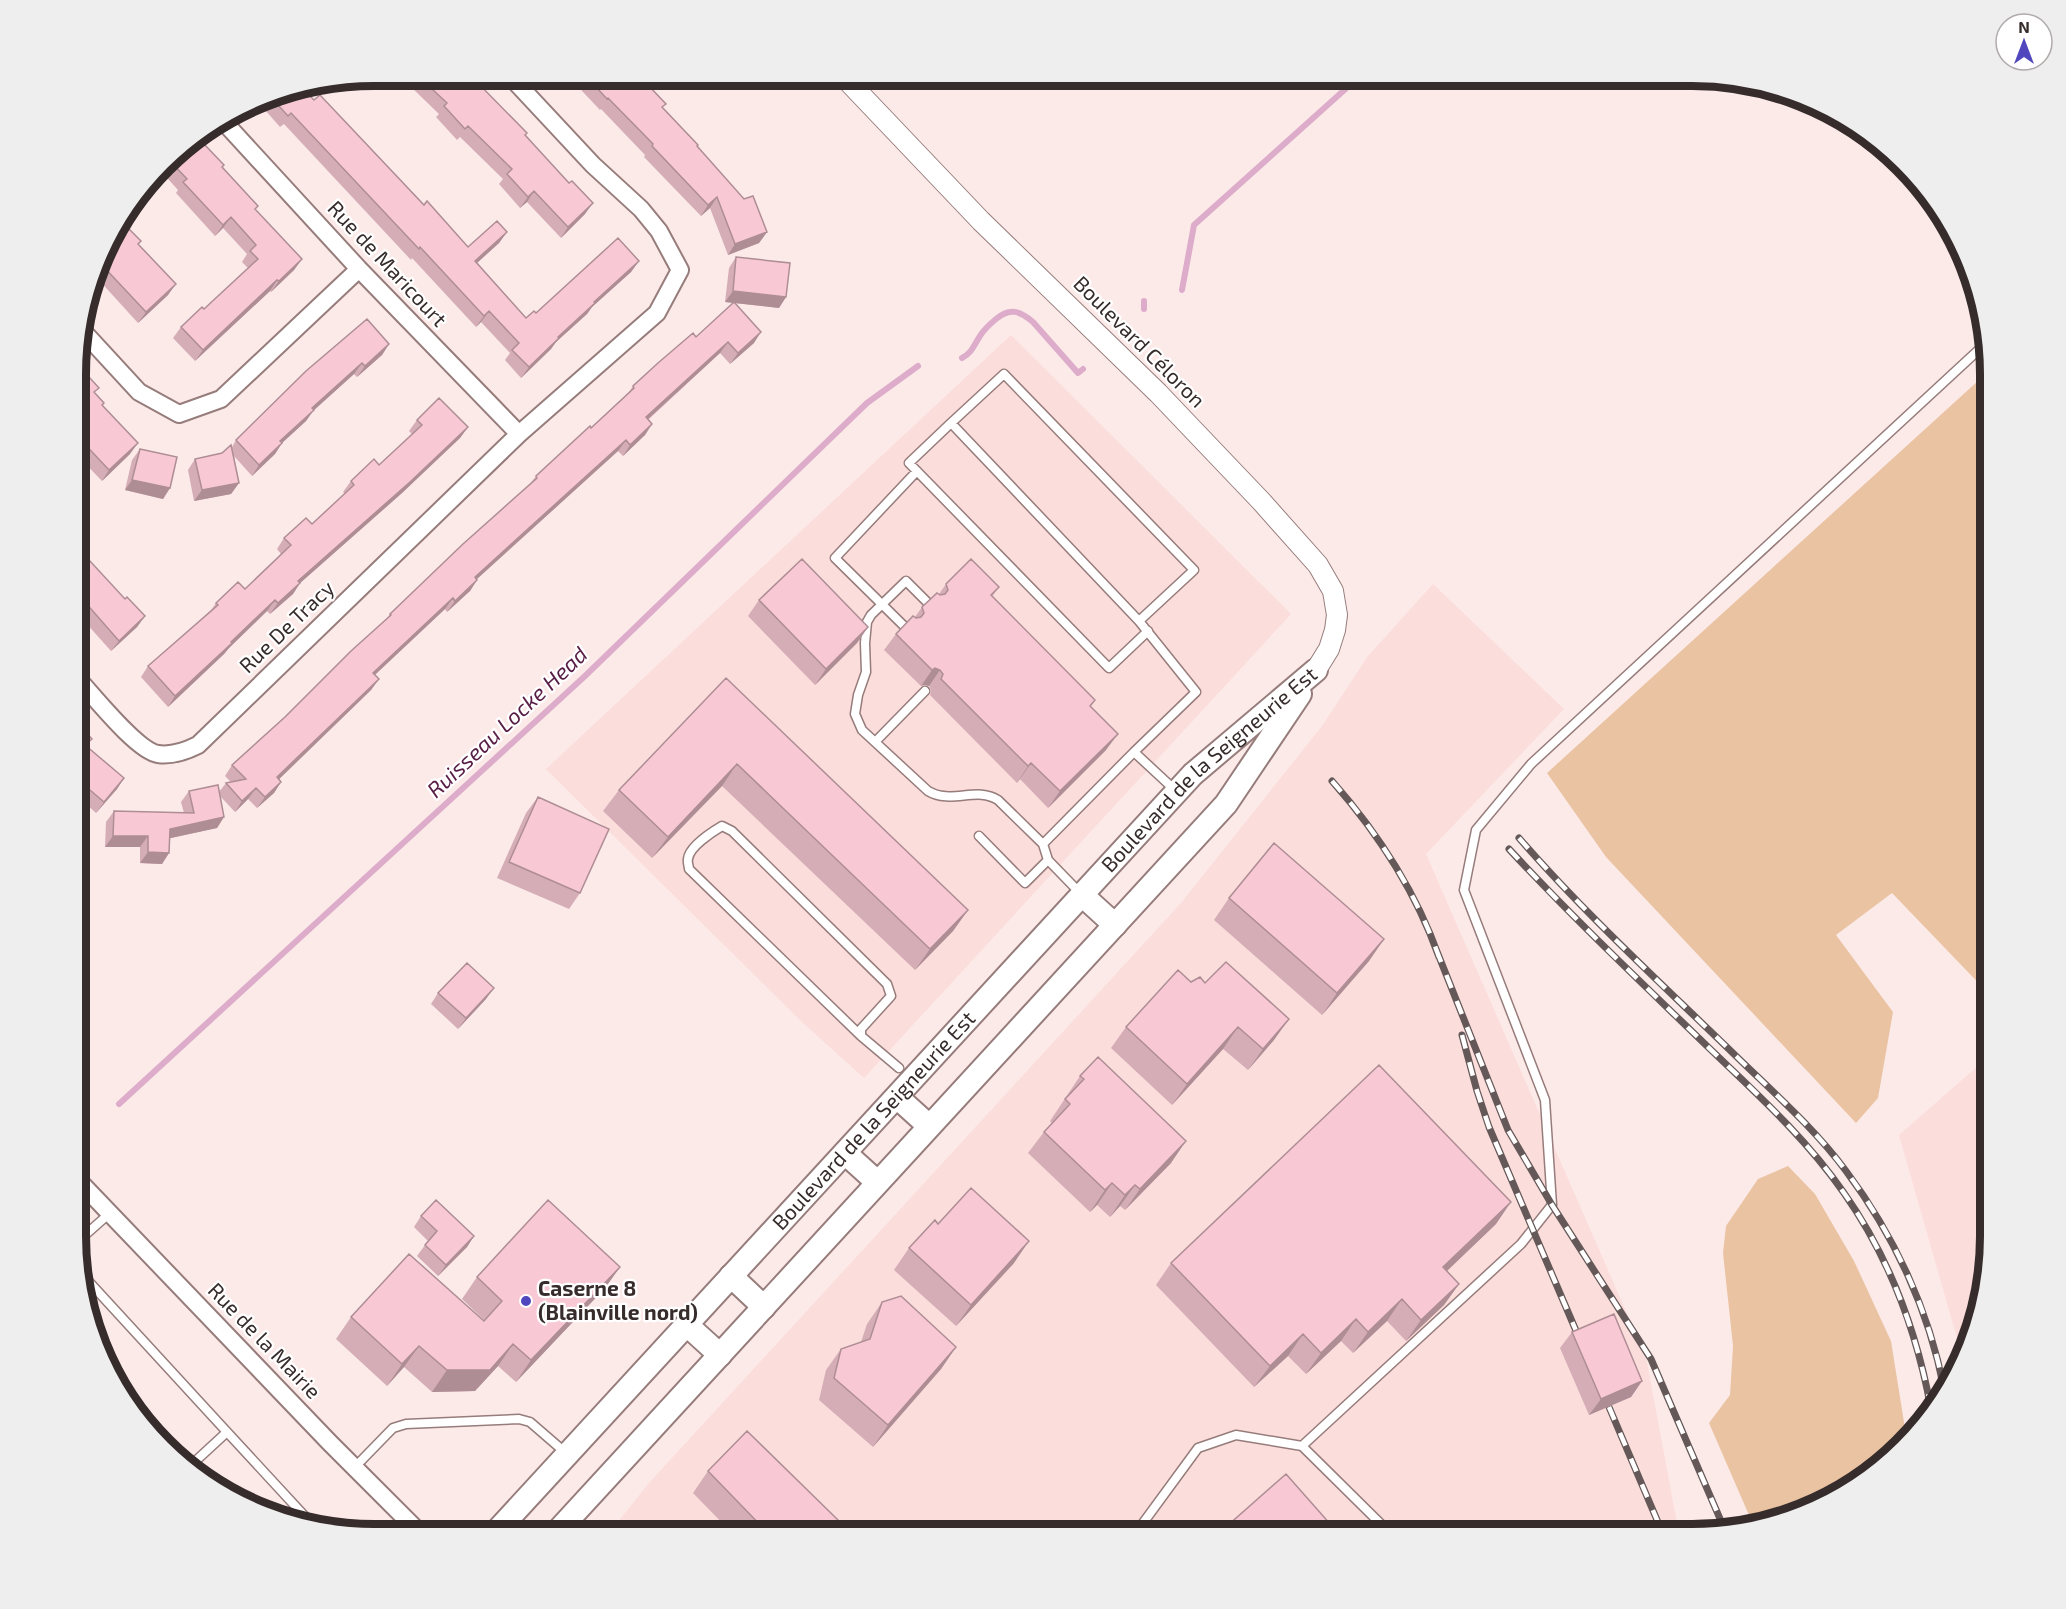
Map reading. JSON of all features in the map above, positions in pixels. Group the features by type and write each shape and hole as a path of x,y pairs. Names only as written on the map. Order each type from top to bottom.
{"main road":[{"name":"Boulevard de la Seigneurie Est","path":"503,1524 1193,774 1316,670"},
{"name":"Boulevard de la Seigneurie Est","path":"564,1524 1226,804 1316,670"},
{"path":"1082,895 1115,926"},
{"path":"897,1097 929,1126"},
{"path":"845,1153 877,1182"},
{"path":"731,1276 764,1307"},
{"path":"687,1325 720,1355"}],"street":[{"name":"Rue De Tracy","path":"86,687 142,746 157,754 181,753 198,745 519,434 657,313 680,270 659,231 641,209 592,165 519,86"},
{"name":"Boulevard Céloron","path":"853,86 981,221 1158,393 1261,501 1318,565 1333,591 1337,615 1329,649 1316,670"},
{"name":"Rue de Maricourt","path":"227,125 359,269 519,434"},
{"path":"88,337 139,392 178,414 221,399 359,269"},
{"name":"Rue de la Mairie","path":"86,1189 354,1468 411,1524"}],"lane":[{"path":"1302,1446 1521,1244 1551,1205 1545,1100 1464,890 1476,830 1531,764 1979,349"},
{"path":"1139,621 1194,570 1004,374 909,463 1109,669 1148,631"},
{"path":"951,423 1139,621 1196,692 1043,844"},
{"path":"906,628 835,558 917,471"},
{"path":"930,604 906,581 871,615 867,622 866,672 858,695 855,714 862,730 934,795 953,797 982,794 992,796 1043,844 1048,860 1082,895"},
{"path":"875,742 925,691"},
{"path":"1134,752 1177,792"},
{"path":"861,1036 861,1029 891,996 887,984 732,831 722,826 711,832 691,853 687,860 689,869 861,1036 899,1068"},
{"path":"979,836 1025,883 1048,860"},
{"path":"86,1234 110,1213"},
{"path":"89,1282 304,1515"},
{"path":"354,1468 393,1428 417,1424 524,1420 567,1454"},
{"path":"195,1462 227,1432"},
{"path":"1142,1524 1198,1448 1236,1435 1302,1446 1381,1524"}],"shaded area":[{"path":"1011,335 1291,614 864,1078 802,1022 546,769"},
{"path":"1980,379 1980,985 1892,893 1836,935 1893,1012 1878,1098 1856,1123 1606,857 1547,773"},
{"path":"1433,584 1564,709 1426,854 1646,1357 1677,1524 616,1524 649,1483 1181,903 1322,726 1368,656"},
{"path":"1980,1064 1980,1255 1971,1310 1959,1346 1899,1135"},
{"path":"1788,1166 1815,1194 1854,1261 1891,1341 1905,1430 1883,1452 1837,1485 1803,1502 1750,1518 1709,1423 1730,1395 1733,1346 1723,1253 1726,1226 1758,1179"}],"building":[{"path":"429,86 481,86 527,133 525,135 569,183 572,181 593,203 568,227 534,191 528,197 507,174 512,169 468,126 465,129 444,106 447,103"},
{"path":"595,86 649,86 666,104 662,107 744,199 753,196 767,232 735,244 717,197 708,205 652,146 653,144"},
{"path":"307,93 314,100 320,95 424,205 427,201 468,247 497,221 507,232 475,261 526,318 534,311 536,313 618,238 639,261 529,367 512,350 519,343 489,311 484,316 291,113 288,116 276,103"},
{"path":"203,143 258,206 255,209 302,259 203,350 181,327 258,259 250,251 256,245 231,217 223,225 183,182 187,179 174,166"},
{"path":"126,226 141,241 138,244 176,284 146,312 105,268"},
{"path":"736,257 790,263 786,297 733,291"},
{"path":"734,302 761,332 738,353 728,342 646,417 652,424 630,445 626,440 475,577 477,580 455,601 453,598 373,673 379,679 277,777 281,782 265,797 256,788 242,801 226,783 246,779 232,765 285,717 463,544 634,388 633,386 693,333 696,337"},
{"path":"367,319 389,344 365,366 362,363 312,408 314,410 280,441 282,443 259,465 236,440 306,371"},
{"path":"86,374 99,388 94,392 104,403 102,405 138,443 109,470 86,445 86,431 89,428 86,425"},
{"path":"439,398 468,427 410,482 298,581 300,583 278,603 275,600 175,696 148,666 218,605 216,603 238,582 245,589 291,545 284,538 306,518 312,524 354,485 351,481 374,459 379,465 422,425 417,420"},
{"path":"231,445 239,483 202,490 195,459 222,453"},
{"path":"140,449 177,457 170,488 132,480"},
{"path":"86,557 125,599 127,597 145,616 119,641 86,603"},
{"path":"802,559 868,627 826,669 759,600"},
{"path":"971,559 999,587 991,595 1095,700 1090,706 1118,734 1060,791 1031,763 1028,766 941,679 943,674 940,670 935,668 932,670 896,634 913,616 921,617 924,613 922,607 937,593 945,594 948,590 946,584"},
{"path":"726,678 968,910 930,949 737,764 668,837 619,790"},
{"path":"86,733 92,739 86,744"},
{"path":"86,746 124,778 104,802 86,787"},
{"path":"218,785 224,817 170,829 169,853 148,852 148,836 113,836 114,811 194,813 189,791"},
{"path":"538,797 609,829 580,893 509,862"},
{"path":"1274,843 1384,939 1337,993 1229,898"},
{"path":"1226,962 1289,1019 1263,1049 1238,1027 1187,1084 1126,1027 1178,970 1191,982 1200,977 1205,983"},
{"path":"467,963 494,988 466,1018 438,993"},
{"path":"1098,1057 1186,1141 1140,1189 1135,1185 1125,1195 1112,1183 1105,1190 1044,1132 1070,1104 1065,1099 1084,1079 1080,1076"},
{"path":"1379,1065 1511,1202 1443,1267 1459,1284 1421,1320 1402,1299 1368,1332 1356,1319 1321,1353 1303,1334 1270,1366 1171,1263"},
{"path":"971,1188 1029,1241 971,1305 909,1248 935,1220 938,1224"},
{"path":"436,1200 474,1236 446,1265 425,1245 437,1231 421,1216"},
{"path":"548,1200 620,1267 531,1360 513,1344 490,1370 447,1370 419,1346 402,1364 351,1317 409,1254 484,1321 502,1301 477,1277"},
{"path":"901,1296 956,1347 888,1425 834,1378 841,1349 870,1339 882,1302"},
{"path":"1614,1314 1642,1381 1601,1399 1572,1332"},
{"path":"747,1431 838,1520 834,1524 759,1524 708,1471"},
{"path":"1286,1474 1330,1524 1229,1524"}],"waterway":[{"name":"Ruisseau Locke Head","path":"1182,290 1194,225 1349,86"},
{"name":"Ruisseau Locke Head","path":"1144,301 1144,309"},
{"name":"Ruisseau Locke Head","path":"962,358 971,351 985,329 1001,315 1015,312 1033,322 1078,373 1083,369"},
{"name":"Ruisseau Locke Head","path":"119,1104 585,676 867,403 918,366"}],"railway":[{"path":"1332,781 1365,821 1394,864 1419,909 1439,957"},
{"path":"1519,838 1598,923 1794,1112 1846,1171 1879,1221 1907,1274 1929,1331 1942,1380"},
{"path":"1509,849 1607,950 1780,1117 1829,1173 1860,1217 1888,1269 1918,1352 1929,1400"},
{"path":"1436,949 1508,1130 1552,1205 1651,1359 1721,1522"},
{"path":"1462,1035 1489,1127 1580,1340"},
{"path":"1609,1407 1659,1524"}],"place":[{"name":"Caserne 8 (Blainville nord)","path":"526,1301"}]}
